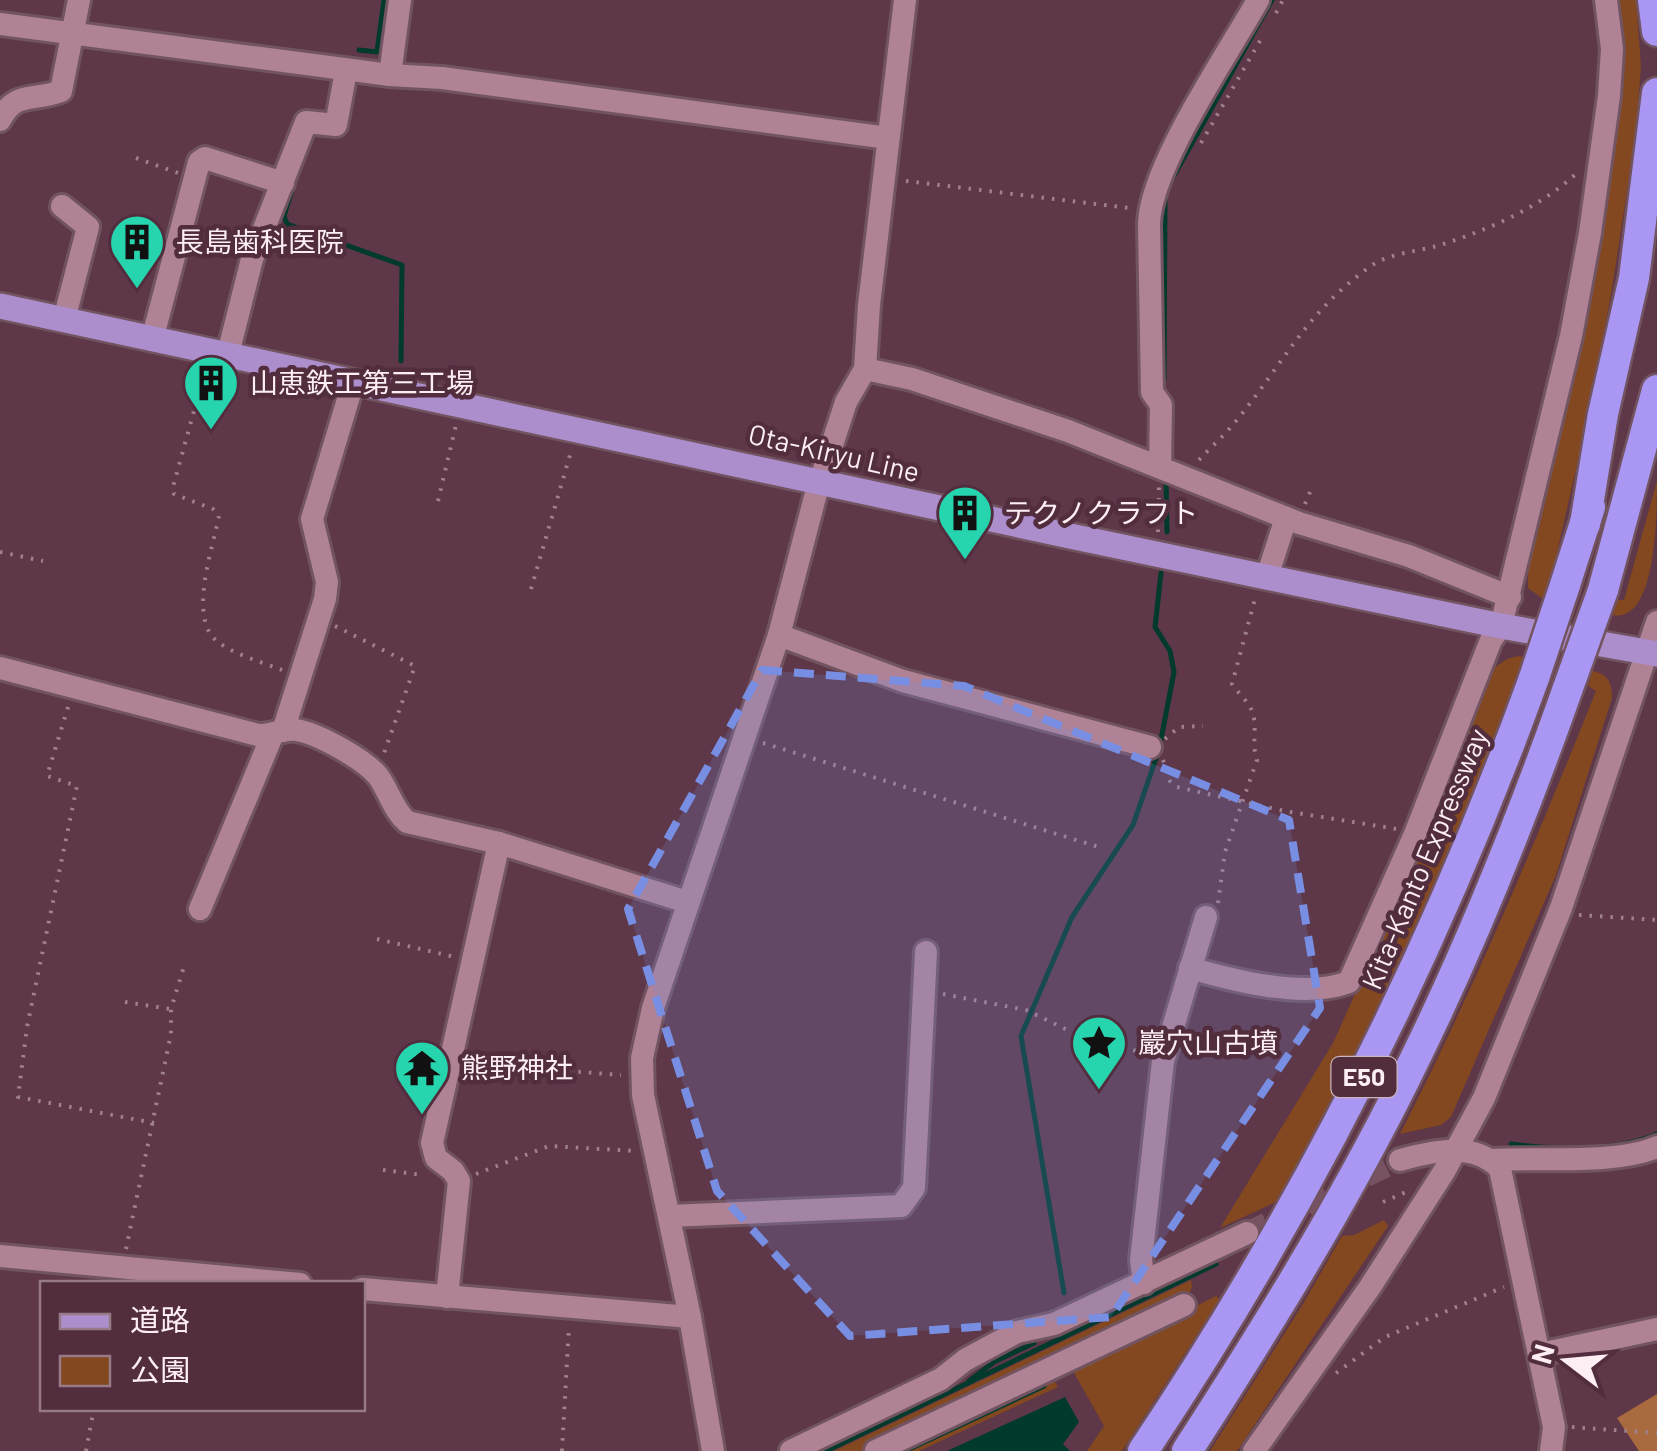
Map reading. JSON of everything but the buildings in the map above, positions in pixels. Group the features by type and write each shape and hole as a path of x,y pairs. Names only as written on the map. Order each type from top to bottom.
{"highway":[{"path":"1653,0 1657,30"},
{"path":"1585,524 1634,278 1657,93"},
{"name":"Kita-Kanto Expressway","path":"1143,1451 1209,1353 1286,1223 1371,1064 1434,932 1490,798 1585,524 1618,414 1657,246"},
{"name":"E50","path":"1187,1451 1325,1228 1405,1080 1499,872 1603,590 1657,390"}],"main road":[{"name":"Ota-Kiryu Line","path":"0,306 820,480 1263,582 1652,653"}],"street":[{"path":"0,120 8,104 16,100 61,91 79,0"},
{"path":"390,75 400,0"},
{"path":"713,1451 654,1144 642,1058 653,1008 687,902 779,636 792,574 820,480 846,402 865,369 905,0"},
{"path":"1190,968 1290,988 1328,990 1349,982 1415,834 1491,640 1502,626 1571,336 1603,150 1612,49 1606,0"},
{"path":"1160,467 1161,405 1152,392 1149,210 1156,183 1172,152 1266,8"},
{"path":"0,24 888,138"},
{"path":"220,355 231,342 252,259 306,122 336,125 346,71"},
{"path":"152,340 200,162 205,158 283,183"},
{"path":"62,206 88,227 64,320"},
{"path":"865,369 912,379 1068,431 1286,518 1408,556 1510,597"},
{"path":"200,910 301,678 320,618 327,582 313,528 313,511 353,383"},
{"path":"1263,582 1286,518"},
{"path":"1254,1451 1370,1287 1456,1151 1484,1098 1560,908 1652,653 1657,622"},
{"path":"779,636 903,681 1152,748"},
{"path":"0,668 258,736 302,731 341,749 377,775 407,822 500,843 687,902"},
{"path":"447,1297 459,1181 453,1170 436,1158 432,1142 500,843"},
{"path":"1144,1282 1141,1260 1163,1058 1211,914"},
{"path":"669,1216 901,1206 914,1188 926,952"},
{"path":"1400,1160 1434,1151 1456,1151 1491,1160 1642,1154 1657,1147"},
{"path":"1491,1160 1503,1175 1540,1354 1554,1427 1551,1451"},
{"path":"791,1451 941,1379 964,1360 1017,1332 1054,1324 1247,1233"},
{"path":"0,1256 267,1281"},
{"path":"365,1289 690,1317"},
{"path":"876,1451 1184,1304"},
{"path":"1540,1354 1657,1329"}],"path":[{"path":"1266,8 1284,0"},
{"path":"1198,147 1265,32"},
{"path":"1184,479 1236,421 1322,306 1374,264 1437,246 1517,215 1546,198 1603,150"},
{"path":"136,158 197,179"},
{"path":"886,179 1149,210"},
{"path":"220,355 173,487 174,494 219,516 202,601 203,620 218,643 301,678"},
{"path":"438,501 461,406"},
{"path":"532,589 576,429"},
{"path":"1158,540 1160,467"},
{"path":"0,552 43,561"},
{"path":"1211,914 1225,852 1256,760 1254,717 1232,684 1263,582"},
{"path":"320,618 415,666 377,775"},
{"path":"74,688 48,776 77,786 27,1027 18,1097 154,1123"},
{"path":"1203,726 1179,727 1152,748 1162,756 1176,787 1415,834"},
{"path":"747,734 766,744 1102,848"},
{"path":"1560,908 1586,917 1657,920"},
{"path":"377,940 472,962"},
{"path":"122,1268 171,1034 171,1009 186,962"},
{"path":"924,990 1026,1010 1080,1036 1163,1058"},
{"path":"125,1002 171,1009"},
{"path":"526,1068 642,1076"},
{"path":"383,1170 459,1181 549,1146 654,1144"},
{"path":"1383,1202 1408,1191"},
{"path":"1329,1378 1385,1336 1524,1279"},
{"path":"562,1451 570,1308"},
{"path":"86,1451 93,1411"},
{"path":"1554,1427 1657,1433"}],"highlighted area":[{"path":"762,670 964,686 1289,820 1320,1008 1111,1317 850,1336 717,1191 628,909"}],"green space":[{"path":"1615,0 1636,0 1641,66 1636,132 1588,417 1546,601 1528,588 1528,570 1556,438"},
{"path":"1657,481 1655,539 1646,585 1628,613 1613,615 1617,600 1624,600"},
{"path":"1523,657 1520,668 1443,871 1362,1047 1278,1201 1220,1228 1333,1043 1432,822 1491,670"},
{"path":"1592,671 1608,680 1612,698 1556,875 1451,1117 1441,1125 1400,1134 1479,970 1550,803 1596,691 1588,686"},
{"path":"1384,1220 1388,1226 1237,1451 1210,1451 1342,1236 1354,1235"},
{"path":"1191,1280 1187,1298 863,1451 834,1451"},
{"path":"1216,1296 1220,1299 1122,1451 1087,1451 1104,1426 1072,1369"},
{"path":"1050,1375 1058,1387 919,1451 891,1451"}],"shaded area":[{"path":"1657,1394 1657,1451 1639,1451 1617,1418"},
{"path":"1065,1397 1079,1422 1063,1444 1070,1451 947,1451"}],"waterway":[{"path":"359,50 377,52 384,0"},
{"path":"1172,179 1272,0"},
{"path":"294,183 284,216 287,224 402,265 401,361"},
{"path":"1164,380 1165,198"},
{"path":"1166,480 1167,532"},
{"path":"1064,1293 1021,1036 1072,917 1133,825 1159,750 1174,672 1170,651 1155,627 1161,573"},
{"path":"1511,1144 1585,1148 1623,1144 1657,1134"},
{"path":"826,1451 1216,1264"},
{"path":"969,1381 994,1362 1034,1343"},
{"path":"905,1451 1044,1386"}],"tunnel":[{"path":"1247,1233 1400,1160"}],"place":[{"name":"長島歯科医院","path":"137,291"},
{"name":"山恵鉄工第三工場","path":"211,432"},
{"name":"テクノクラフト","path":"965,562"},
{"name":"巖穴山古墳","path":"1099,1092"},
{"name":"熊野神社","path":"422,1117"}]}
